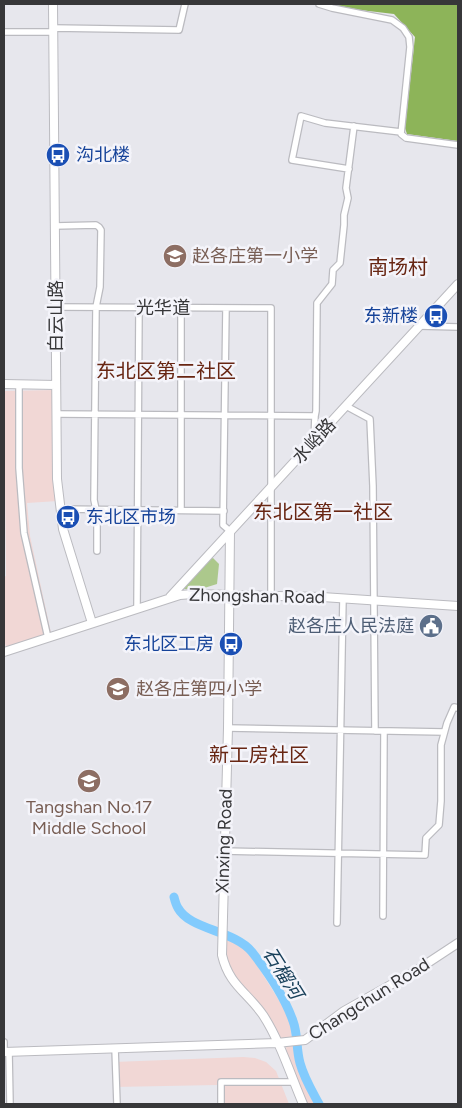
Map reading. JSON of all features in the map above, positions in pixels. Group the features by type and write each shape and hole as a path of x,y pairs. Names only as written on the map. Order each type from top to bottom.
{"street":[{"name":"白云山路","path":"53,4 57,479 63,530 92,624"},
{"path":"4,32 179,30 185,4"},
{"path":"319,4 392,20 403,28 409,37 410,47 401,134 406,138 458,145"},
{"path":"349,169 292,160 301,116 325,122 401,132"},
{"path":"314,440 317,302 332,284 333,270 340,263 344,215 348,198 346,188 354,126"},
{"path":"55,226 96,225 100,228 100,286 96,307 94,500 96,510 96,551"},
{"name":"水峪路","path":"169,598 458,284"},
{"name":"光华道","path":"56,307 271,308 271,416"},
{"path":"137,608 139,308"},
{"path":"181,308 181,510"},
{"path":"226,308 224,525 230,532"},
{"path":"419,326 458,327"},
{"path":"4,384 56,385"},
{"path":"19,384 19,468 24,533 48,638"},
{"path":"346,406 370,419 373,486 374,731"},
{"path":"57,414 315,416"},
{"path":"271,416 271,596"},
{"path":"60,509 224,511"},
{"name":"Xinxing Road","path":"230,532 228,728 221,929 222,955 224,968 232,981 263,1016 277,1043 303,1104"},
{"name":"Zhongshan Road","path":"4,651 169,598 193,594 343,598 458,606"},
{"path":"337,923 343,598"},
{"path":"224,851 425,854 426,838 439,825 441,745 454,707 458,708"},
{"path":"228,728 444,732"},
{"path":"383,916 384,731"},
{"name":"Changchun Road","path":"6,1052 277,1043 305,1040 344,1011 416,970 458,943"},
{"path":"4,1042 10,1104"},
{"path":"116,1048 117,1104"},
{"path":"221,1104 220,1082 293,1082"}],"shaded area":[{"path":"55,390 58,501 27,503 30,536 51,633 6,647 4,640 4,577 6,576 4,391"},
{"path":"226,939 248,951 285,1010 290,1021 292,1039 280,1038 262,1006 235,977 228,963"},
{"path":"293,1044 296,1063 317,1104 307,1104 287,1057 286,1046"},
{"path":"255,1058 266,1062 276,1071 289,1104 218,1104 217,1085 114,1087 114,1062"}],"green space":[{"path":"331,4 458,4 458,141 407,134 405,128 415,37 394,14"},
{"path":"213,558 219,564 217,584 201,589 184,589 210,559"}],"waterway":[{"name":"石榴河","path":"174,897 177,907 184,915 202,926 235,939 252,952 264,968 290,1012 295,1026 302,1069 319,1104"}],"place":[{"name":"沟北楼","path":"58,155"},
{"name":"赵各庄第一小学","path":"175,256"},
{"name":"东新楼","path":"436,316"},
{"name":"东北区市场","path":"68,517"},
{"name":"赵各庄人民法庭","path":"431,626"},
{"name":"东北区工房","path":"231,644"},
{"name":"赵各庄第四小学","path":"118,689"},
{"name":"Tangshan No.17 Middle School","path":"89,781"}],"district":[{"name":"南场村","path":"398,267"},
{"name":"东北区第二社区","path":"166,371"},
{"name":"东北区第一社区","path":"323,512"},
{"name":"新工房社区","path":"259,755"}]}
